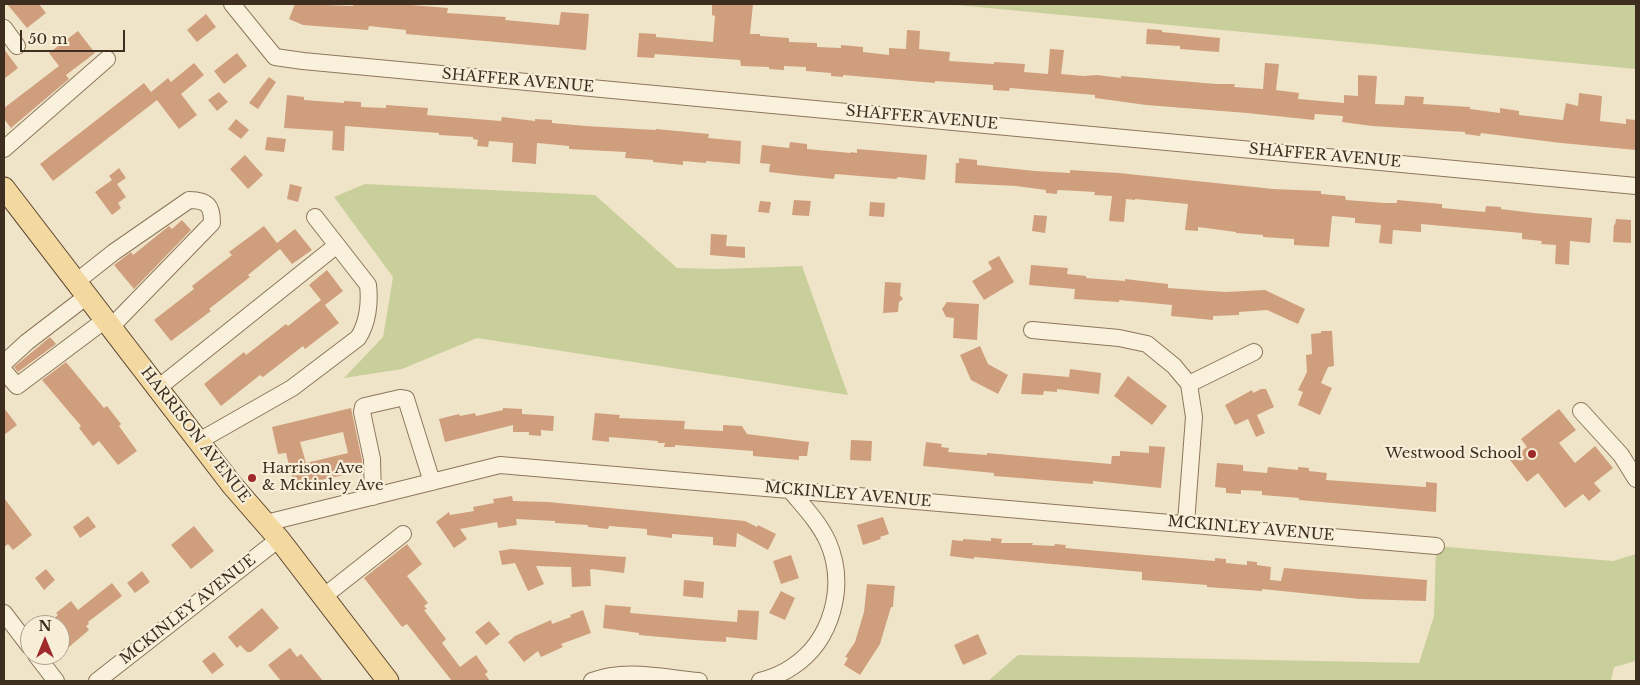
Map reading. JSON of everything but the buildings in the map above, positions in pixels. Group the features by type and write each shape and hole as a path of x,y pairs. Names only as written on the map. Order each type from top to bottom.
{"main road":[{"name":"HARRISON AVENUE","path":"5,193 108,323 232,485 272,531 388,681"}],"street":[{"name":"SHAFFER AVENUE","path":"232,4 275,57 303,61 1636,186"},
{"path":"4,28 17,46"},
{"path":"4,149 107,59"},
{"path":"4,363 81,289 114,252 190,200 206,202 212,211 212,223 108,323 17,386 4,370"},
{"path":"199,441 300,382 358,338 364,328 369,296 368,285 315,217"},
{"path":"158,388 337,245"},
{"path":"1032,330 1119,338 1147,344 1174,366 1189,384 1194,417 1186,523"},
{"path":"1189,384 1254,352"},
{"path":"373,497 372,459 362,412 365,406 400,398 406,399 432,482"},
{"path":"1581,412 1620,455 1636,479"},
{"name":"MCKINLEY AVENUE","path":"97,681 272,531 373,497 500,465 1436,546"},
{"path":"760,681 775,677 792,667 815,645 826,629 833,610 836,592 836,572 828,541 818,524 790,490"},
{"path":"323,597 403,534"},
{"path":"4,613 20,634"},
{"path":"44,665 56,681"},
{"path":"592,681 604,677 629,674 699,681"}],"green space":[{"path":"946,4 1636,4 1636,69"},
{"path":"365,184 595,195 677,268 718,269 802,266 848,395 477,338 402,369 344,378 383,337 393,277 334,197"},
{"path":"1436,546 1613,561 1636,554 1636,661 1614,667 1611,681 988,681 1018,655 1419,663 1434,616"}],"place":[{"name":"Westwood School","path":"1532,454"},
{"name":"Harrison Ave & Mckinley Ave","path":"252,478"}]}
